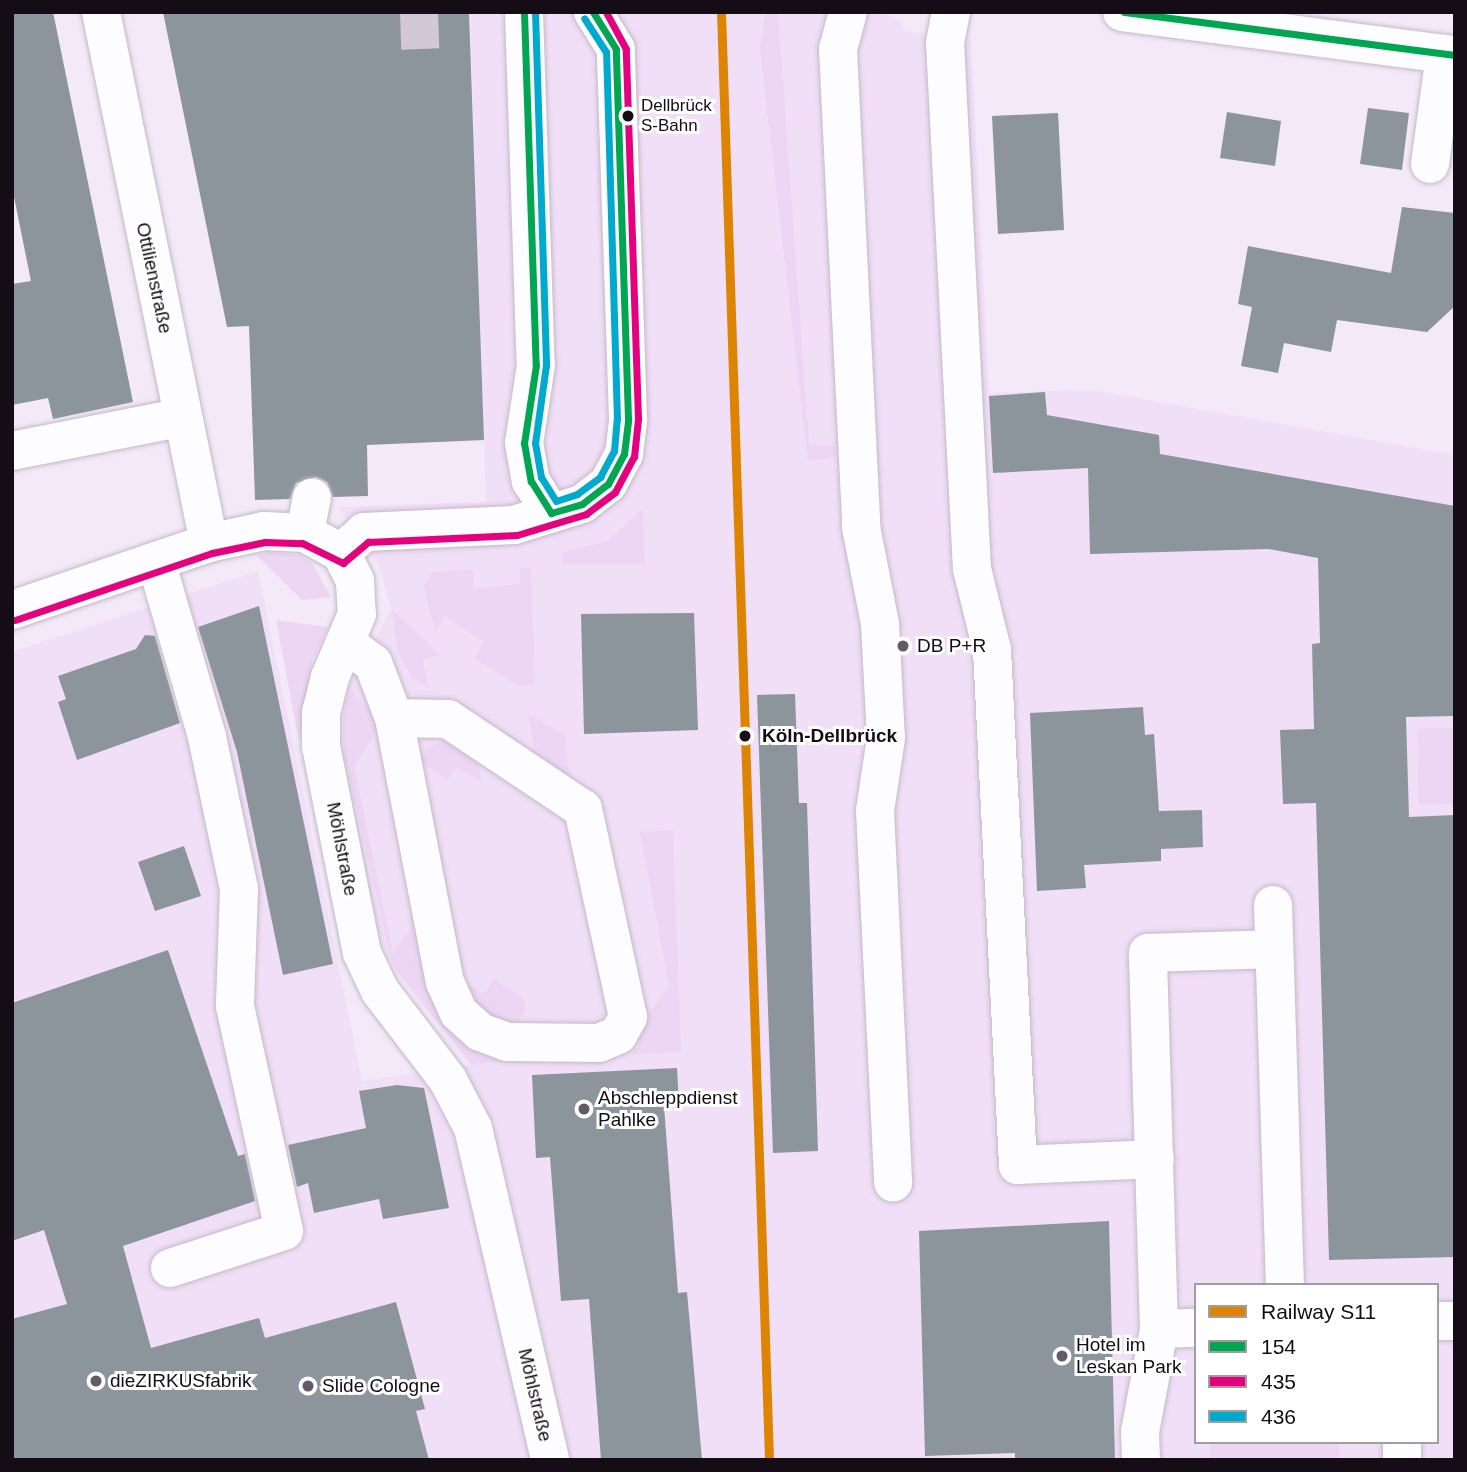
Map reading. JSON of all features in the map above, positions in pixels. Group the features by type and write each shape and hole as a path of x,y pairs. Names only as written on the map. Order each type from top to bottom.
{"street":[{"name":"Ottilienstraße","path":"100,12 208,543"},
{"path":"524,12 536,365 524,443 531,481 551,513"},
{"path":"12,610 208,543 264,531 308,515 341,553 364,532 514,525 582,504 608,484 624,454 628,419 616,49 593,12"},
{"path":"848,12 838,49 861,527 881,637 886,738 875,811 893,1183"},
{"path":"950,12 945,41 972,569 992,650 1017,1165 1155,1158"},
{"path":"1122,12 1450,55 1430,164"},
{"path":"12,451 183,417"},
{"name":"Möhlstraße","path":"341,553 355,581 357,614 321,712 321,746 362,953 380,991 449,1080 473,1128 550,1460"},
{"path":"156,561 207,737 239,889 235,1006 284,1231 170,1268"},
{"path":"346,643 373,663 394,718 445,982 459,1013 480,1032 507,1042 599,1043 618,1035 628,1017 589,821 573,798 447,719 394,718"},
{"path":"1273,905 1285,1283"},
{"path":"1141,1460 1140,1432 1177,1328 1155,1158 1148,953 1274,949"}],"shaded area":[{"path":"470,12 880,12 902,21 903,31 971,39 989,393 1092,390 1455,455 1455,1460 12,1460 12,652 258,571 362,1081 470,1065 396,972 380,940 342,754 343,714 348,689 391,609 378,564 338,507 486,502"},
{"path":"766,12 778,12 809,445 835,446 836,457 808,461 760,49"},
{"path":"643,509 645,564 562,564 561,553 608,541"},
{"path":"270,552 300,555 312,563 331,597 302,600 257,556"},
{"path":"531,568 535,684 519,686 475,658 484,642 445,616 435,631 424,585 433,572 473,569 474,588 520,584 520,569"},
{"path":"392,609 440,655 423,660 428,689 410,675 398,653"},
{"path":"276,620 328,627 312,661 299,742"},
{"path":"350,690 381,723 354,767 393,953 419,918 513,1060 472,1065 392,964 344,754 343,714"},
{"path":"528,713 565,735 569,777 536,759"},
{"path":"1455,728 1455,804 1419,805 1417,729"},
{"path":"456,742 477,760 481,782 456,767 448,780 420,761 429,746"},
{"path":"673,830 681,1052 631,1055 639,1046 642,1024 669,985 640,832"},
{"path":"458,978 484,994 494,979 525,1000 524,1013 517,1022 503,1024 477,1013"},
{"path":"1211,1444 1338,1444 1340,1460 1209,1460"}],"building":[{"path":"12,12 53,12 133,402 53,419 48,398 12,405 12,284 31,281 12,187"},
{"path":"163,12 469,12 484,440 367,445 368,496 333,497 327,482 316,477 296,483 290,499 255,500 249,326 227,327"},
{"path":"1368,108 1409,113 1402,170 1360,164"},
{"path":"1227,112 1281,121 1275,166 1220,158"},
{"path":"1058,113 1064,230 998,234 992,116"},
{"path":"1402,207 1455,213 1455,306 1427,332 1337,320 1331,352 1284,343 1278,373 1241,366 1252,307 1238,304 1248,246 1391,273"},
{"path":"1045,392 1047,415 1159,435 1160,454 1455,506 1455,716 1406,717 1409,817 1455,815 1455,1257 1329,1260 1316,803 1283,804 1280,730 1314,729 1312,644 1320,643 1318,558 1268,549 1090,554 1088,468 993,473 989,396"},
{"path":"259,606 333,964 283,975 237,752 198,627"},
{"path":"694,613 698,730 584,734 581,614"},
{"path":"145,635 155,636 180,723 77,760 58,702 66,699 58,676 136,649"},
{"path":"795,694 799,803 807,803 818,1151 773,1153 757,695"},
{"path":"1143,707 1145,735 1154,734 1159,811 1202,810 1203,847 1161,849 1161,861 1084,865 1086,888 1037,891 1030,713"},
{"path":"184,846 201,896 155,911 138,862"},
{"path":"168,950 238,1156 245,1154 255,1201 123,1246 151,1348 259,1318 265,1338 396,1302 425,1409 416,1411 429,1460 12,1460 12,1319 67,1304 44,1230 12,1241 12,1003"},
{"path":"677,1068 679,1105 664,1106 678,1293 687,1292 702,1460 601,1460 589,1299 561,1301 550,1157 536,1158 532,1075"},
{"path":"397,1085 424,1088 449,1208 383,1219 379,1199 314,1213 308,1183 297,1187 288,1145 366,1128 359,1091"},
{"path":"1109,1221 1115,1460 1015,1460 1015,1453 925,1456 919,1231"}],"tunnel":[{"path":"419,12 420,49"}],"rail line":[{"name":"S11","path":"721,12 769,1460"}],"transit line":[{"name":"154","path":"524,12 536,365 524,443 531,481 551,513"},
{"name":"436","path":"535,12 546,365 535,443 541,477 556,501 577,494 600,477 614,451 617,419 606,52 584,18"},
{"name":"154","path":"551,513 582,504 608,484 624,454 628,419 616,49 593,12"},
{"name":"435","path":"15,620 212,553 265,542 302,543 343,563 368,542 517,535 586,514 615,492 634,457 638,419 626,49 606,12"},
{"name":"154","path":"1124,12 1455,55"}],"place":[{"name":"Dellbrück S-Bahn","path":"628,116"},
{"name":"DB P+R","path":"903,646"},
{"name":"Köln-Dellbrück","path":"745,736"},
{"name":"Abschleppdienst Pahlke","path":"584,1109"},
{"name":"Hotel im Leskan Park","path":"1062,1356"},
{"name":"dieZIRKUSfabrik","path":"96,1381"},
{"name":"Slide Cologne","path":"308,1386"}]}
